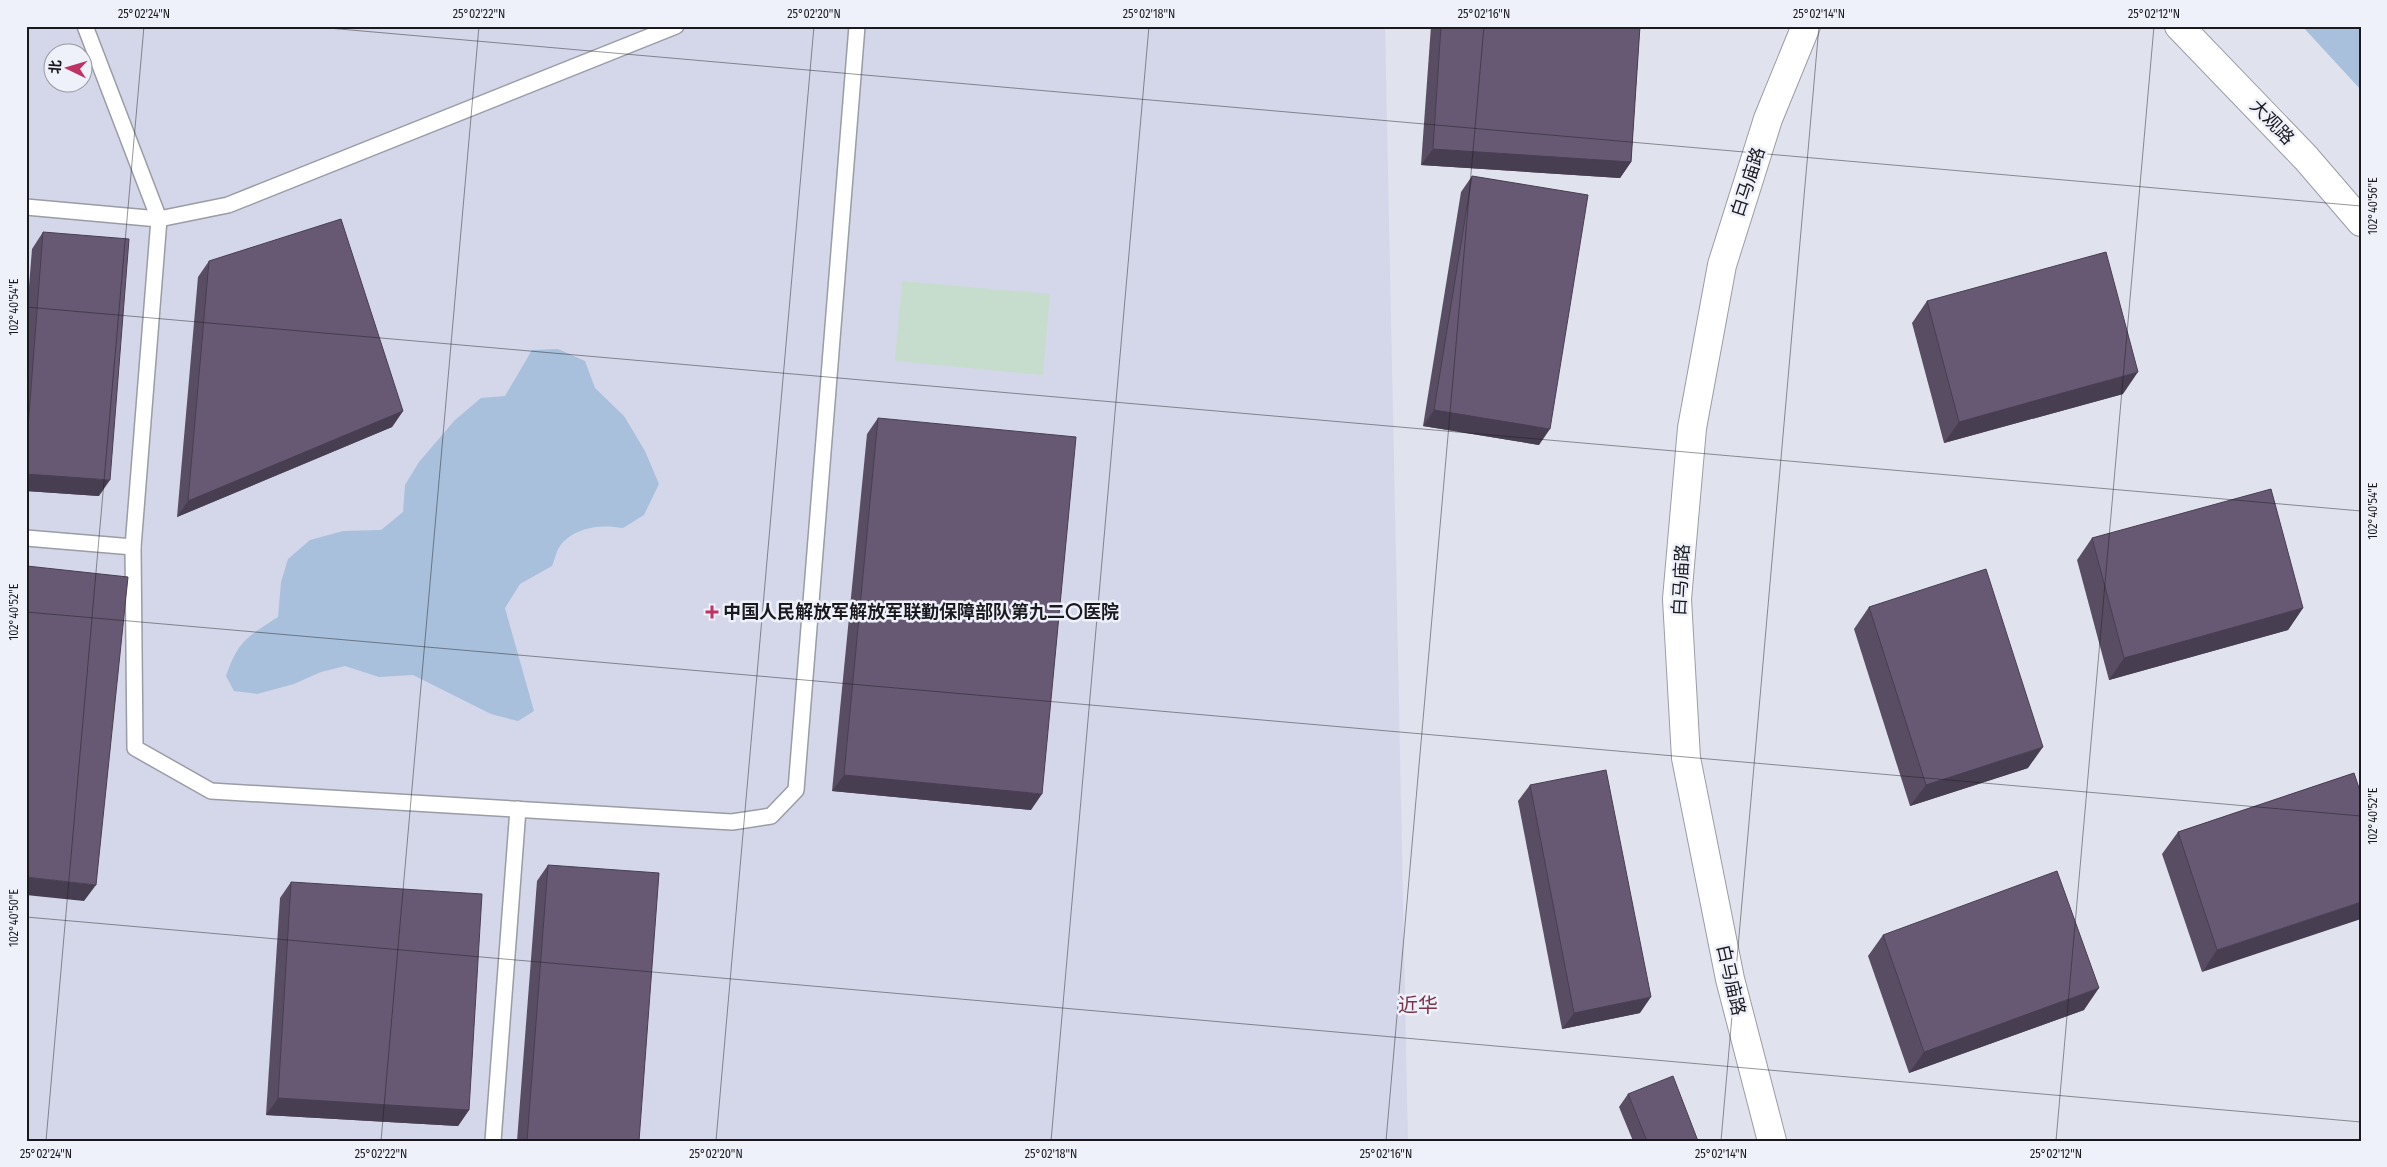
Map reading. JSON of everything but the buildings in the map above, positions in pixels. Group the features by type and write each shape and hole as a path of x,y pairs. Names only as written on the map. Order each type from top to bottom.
{"street":[{"name":"白马庙路","path":"1772,1141 1730,980 1686,758 1677,599 1692,428 1722,265 1768,119 1806,26"},
{"name":"大观路","path":"2179,26 2306,158 2361,222"}],"lane":[{"path":"85,26 159,219 133,547 135,748 211,790 732,822 771,816 796,790 857,26"},
{"path":"26,207 159,219 228,205 676,26"},
{"path":"26,538 133,547"},
{"path":"493,1141 518,809"}],"shaded area":[{"name":"中国人民解放军解放军联勤保障部队第九二〇医院","path":"26,26 1385,26 1408,1141 26,1141"}],"green space":[{"path":"902,281 1050,294 1043,375 895,361"}],"water":[{"path":"2302,26 2361,26 2361,90"},
{"path":"558,349 585,361 595,388 624,416 645,451 659,484 644,515 623,528 606,526 588,528 573,535 559,548 552,566 520,584 505,608 534,711 518,721 491,714 413,675 379,677 345,666 321,672 294,684 257,694 234,691 226,676 230,664 240,647 251,635 278,617 281,582 288,559 310,540 343,531 381,530 403,512 405,485 419,462 455,420 481,398 505,396 532,350"}],"place":[{"name":"中国人民解放军解放军联勤保障部队第九二〇医院","path":"712,612"}],"district":[{"name":"近华","path":"1418,1005"}]}
